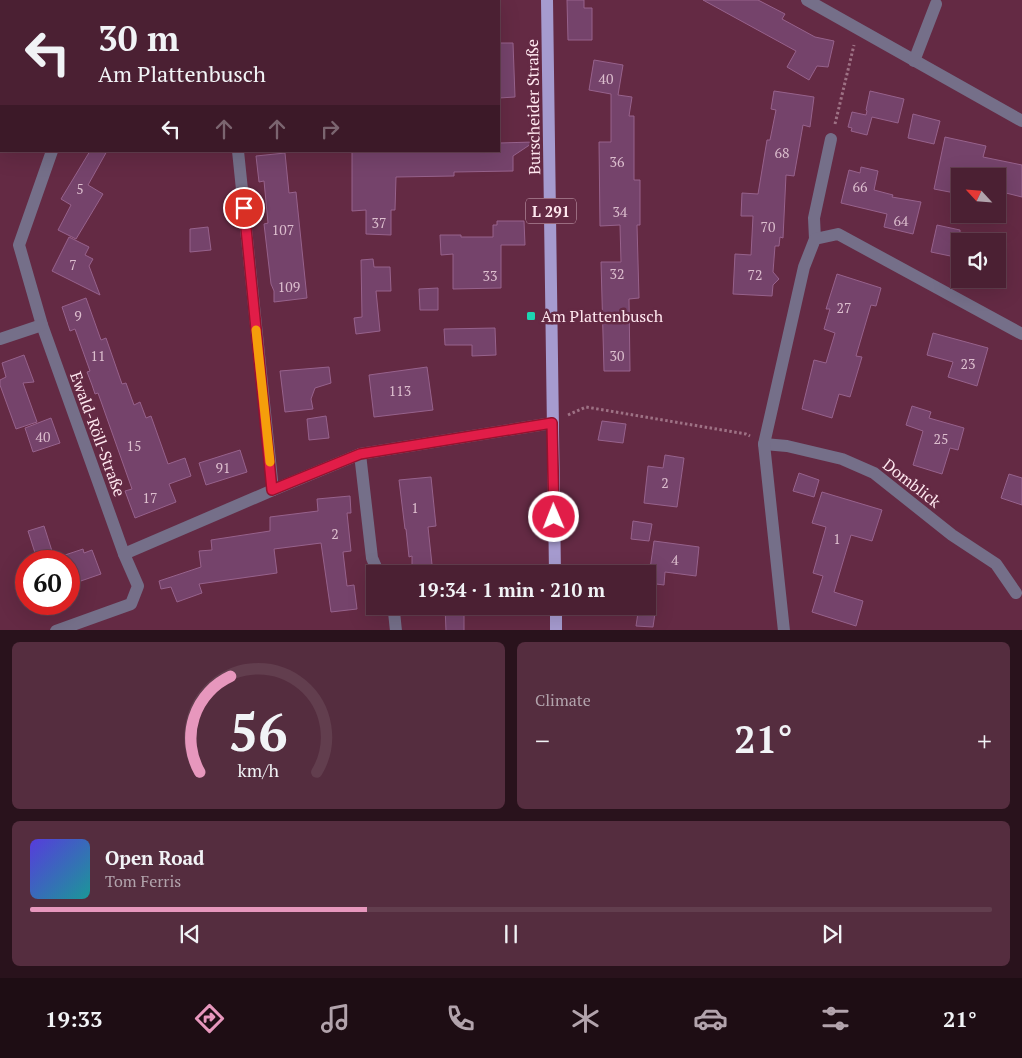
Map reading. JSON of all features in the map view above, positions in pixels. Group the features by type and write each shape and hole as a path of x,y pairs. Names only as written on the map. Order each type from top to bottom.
{"main road":[{"name":"Burscheider Straße","path":"547,0 555,565"},
{"path":"556,615 556,630"}],"street":[{"path":"806,0 1022,121"},
{"path":"914,61 936,4"},
{"path":"784,630 764,444 804,268 815,239 814,218 832,139"},
{"name":"Ewald-Röll-Straße","path":"52,152 19,244 42,325 124,554"},
{"path":"238,152 272,490"},
{"path":"815,239 838,234 1022,334"},
{"path":"0,340 42,325"},
{"path":"56,630 131,604 138,586 124,554 272,490 360,454 552,423"},
{"name":"Domblick","path":"764,444 787,446 842,459 874,473 952,536 996,564 1016,593"},
{"path":"360,454 372,558 375,565"},
{"path":"394,615 396,630"}],"path":[{"path":"832,139 858,30"},
{"path":"552,423 586,408 746,434 764,444"}],"building":[{"path":"567,0 584,0 584,8 592,8 592,40 568,40"},
{"path":"703,0 758,0 785,14 782,19 815,37 834,41 828,67 817,66 809,80 787,67 796,51"},
{"path":"500,43 513,43 515,97 500,98"},
{"path":"594,60 623,65 618,95 632,97 629,116 634,116 634,180 640,180 640,225 637,225 639,298 629,299 630,371 604,371 601,262 621,262 620,225 600,226 599,142 611,142 611,94 589,90"},
{"path":"774,91 814,97 810,127 803,125 794,176 786,175 783,238 780,237 779,246 775,246 773,272 779,279 773,285 772,296 733,294 735,254 751,255 753,216 741,216 742,193 758,194 767,140 770,140 776,110 771,109"},
{"path":"870,91 904,99 898,123 872,117 867,135 851,131 852,128 848,127 852,112 866,115"},
{"path":"913,114 940,121 934,144 908,138"},
{"path":"945,137 986,146 983,157 1022,165 1022,197 1006,193 1006,168 951,168 951,192 934,189"},
{"path":"534,142 513,156 513,171 454,172 454,176 396,177 395,210 391,210 391,235 366,234 366,210 352,211 352,152 500,152 500,143"},
{"path":"89,152 106,152 88,185 103,194 76,239 58,230 71,205 61,199"},
{"path":"285,153 289,193 296,192 307,298 274,302 264,224 268,223 264,181 259,182 256,156"},
{"path":"861,167 878,171 874,190 893,195 892,197 921,202 913,234 884,227 887,214 841,203 849,170 860,173"},
{"path":"497,221 524,221 525,245 501,245 501,288 453,289 453,254 441,255 440,235 493,237 493,225 497,225"},
{"path":"937,225 960,230 960,233 951,233 951,256 931,252"},
{"path":"208,227 211,250 190,252 190,229"},
{"path":"69,237 89,247 85,255 93,259 89,266 100,295 52,271"},
{"path":"373,259 374,267 390,267 391,291 376,291 380,331 356,334 354,318 362,317 361,260"},
{"path":"837,274 881,288 876,306 871,305 856,356 862,357 850,397 839,394 832,418 802,409 814,360 826,363 835,333 824,329 830,309 826,309"},
{"path":"438,288 438,310 420,310 419,289"},
{"path":"86,298 101,340 106,338 122,384 126,383 134,405 140,402 146,418 151,416 168,464 185,458 191,476 169,484 176,502 135,518 125,491 132,489 98,393 95,394 87,372 90,371 75,329 70,331 62,307"},
{"path":"495,328 496,355 472,356 472,345 445,345 444,329"},
{"path":"933,333 988,348 977,386 948,377 953,362 927,355"},
{"path":"24,355 34,382 23,383 37,422 16,429 0,385 0,380 6,377 2,363"},
{"path":"329,367 331,383 315,388 311,399 313,409 285,412 280,371"},
{"path":"427,367 433,410 374,417 369,375"},
{"path":"912,406 931,412 929,418 964,428 958,450 950,448 942,474 913,465 923,431 906,425"},
{"path":"326,416 329,438 309,440 307,419"},
{"path":"51,418 60,443 33,452 25,428"},
{"path":"602,421 626,424 623,443 598,440"},
{"path":"240,450 247,472 206,485 199,463"},
{"path":"665,455 684,458 677,507 644,503 648,466 663,468"},
{"path":"799,473 819,480 814,497 793,491"},
{"path":"1009,474 1022,478 1022,505 1001,498"},
{"path":"431,477 436,526 428,527 432,565 412,565 412,556 409,557 399,480"},
{"path":"822,492 882,510 872,541 851,535 834,592 863,601 856,626 812,612 823,576 813,573 826,527 812,523"},
{"path":"350,496 351,513 347,513 351,551 343,552 347,586 354,585 357,609 331,612 321,543 274,549 277,573 199,584 202,593 177,602 171,587 161,589 159,581 201,567 199,551 212,550 211,540 270,531 270,517 318,511 317,499"},
{"path":"633,521 652,524 649,541 631,539"},
{"path":"44,526 52,550 34,550 28,531"},
{"path":"654,541 699,547 696,576 665,572 664,585 656,584 656,565 651,565"},
{"path":"83,549 84,553 92,550 101,574 80,581 80,550"},
{"path":"445,615 464,615 464,630 446,630"},
{"path":"638,615 655,615 653,627 636,626"}],"slow traffic":[{"path":"256,330 270,462"}],"place":[{"name":"Am Plattenbusch","path":"531,316"}],"route":[{"path":"244,208 272,490 360,454 552,423 554,517"}]}
